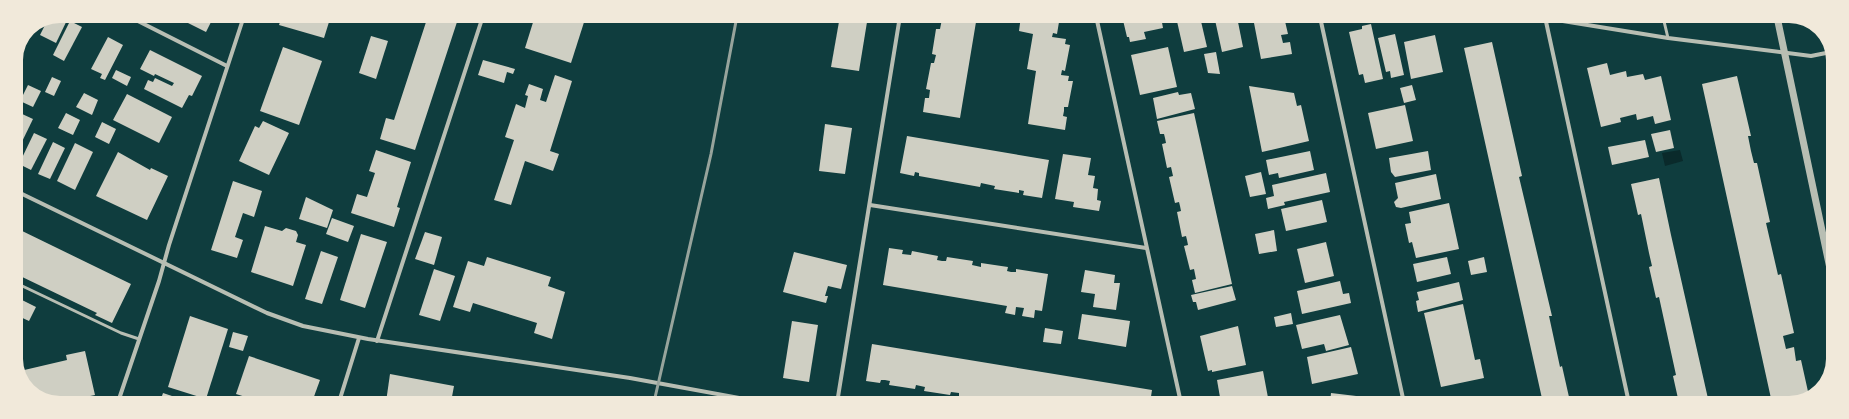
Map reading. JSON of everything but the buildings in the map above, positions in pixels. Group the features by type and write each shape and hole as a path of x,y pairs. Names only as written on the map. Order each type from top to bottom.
{"street":[{"path":"142,23 227,66"},
{"path":"120,396 242,23"},
{"path":"377,341 481,23"},
{"path":"839,396 899,23"},
{"path":"1098,23 1179,396"},
{"path":"1321,23 1402,396"},
{"path":"1546,23 1626,396"},
{"path":"1580,23 1668,38 1811,56 1825,53"},
{"path":"1778,23 1826,250"},
{"path":"23,194 267,313 303,326 377,341 630,378 731,396"},
{"path":"870,205 1146,248"},
{"path":"341,396 360,338"}],"lane":[{"path":"1664,23 1668,38"},
{"path":"23,286 121,333 139,339"}],"water":[{"path":"1680,150 1683,161 1665,166 1662,153"}],"railway":[{"path":"655,396 711,154 736,23"}]}
